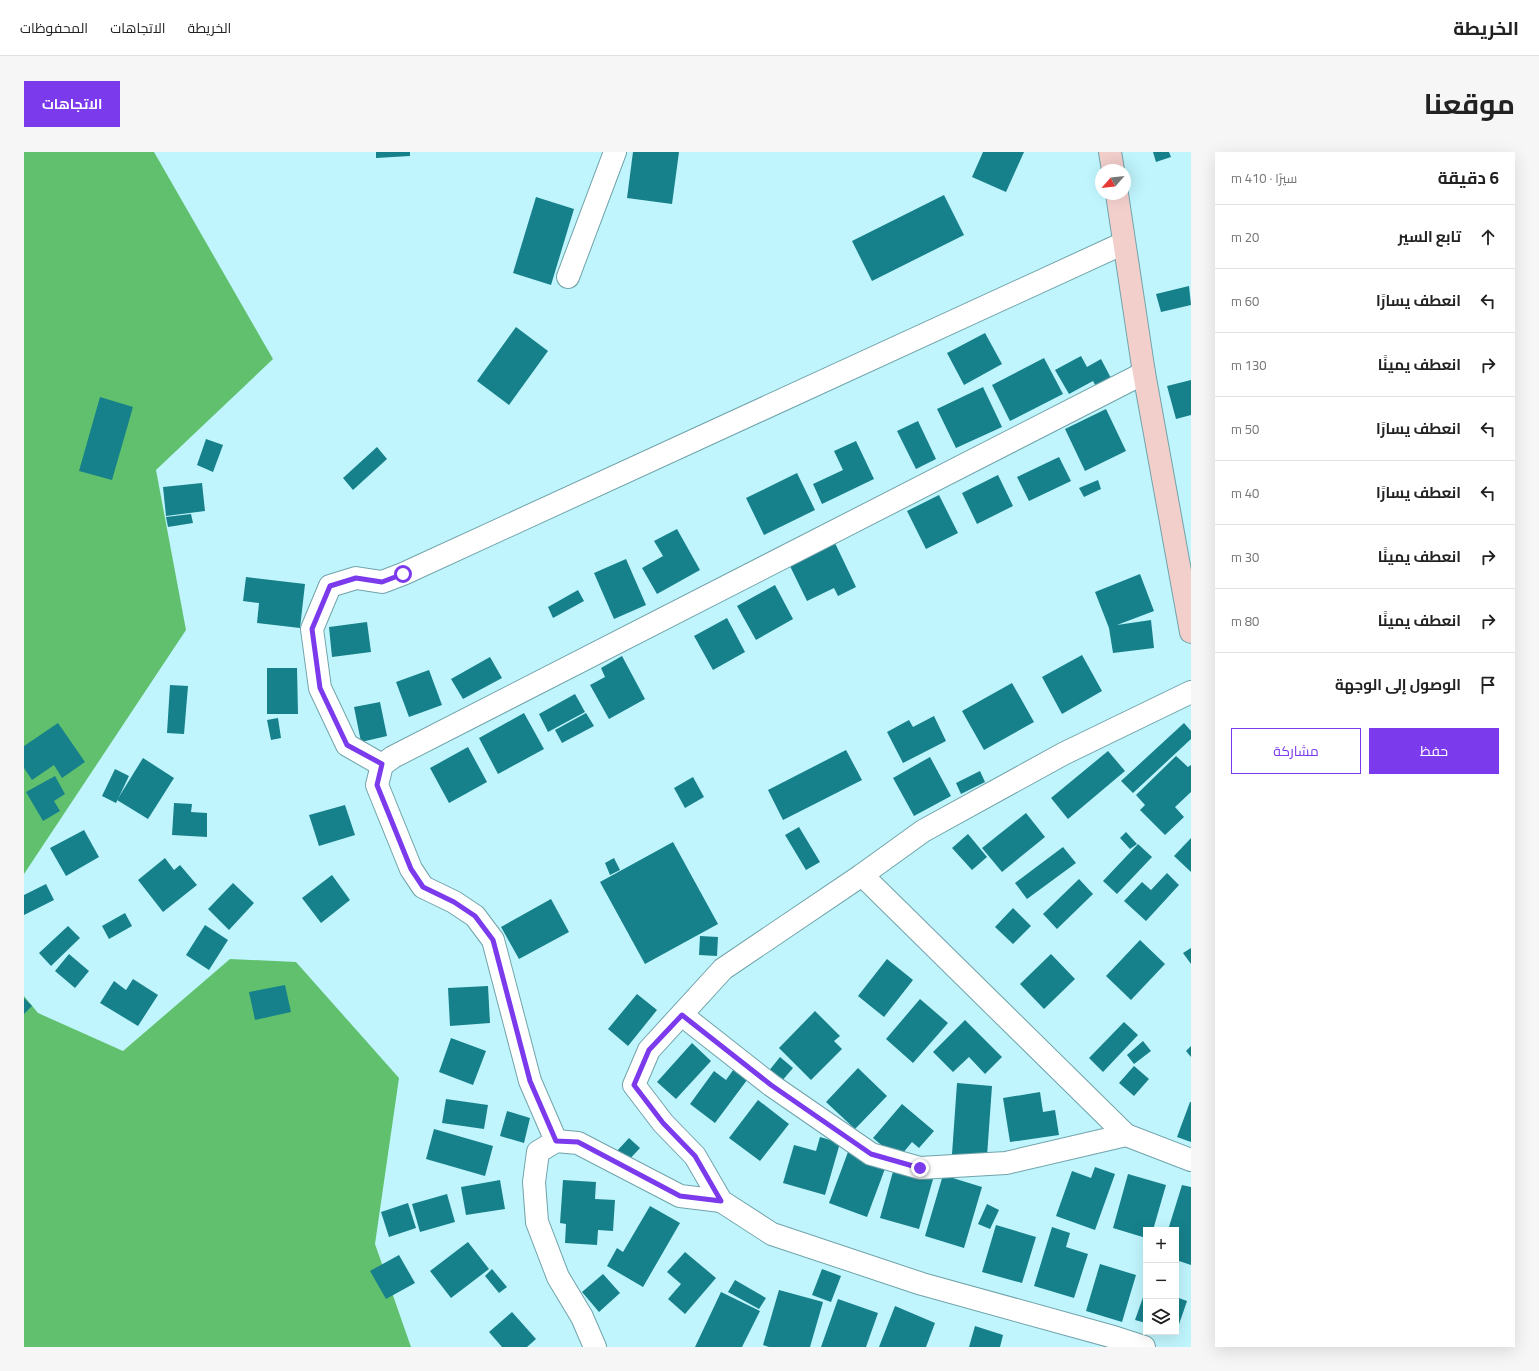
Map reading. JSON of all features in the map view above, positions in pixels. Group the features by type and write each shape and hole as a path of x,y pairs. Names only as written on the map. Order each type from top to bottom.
{"main road":[{"path":"1110,152 1112,164"},
{"path":"1118,200 1144,373 1191,632"}],"street":[{"path":"568,277 615,152"},
{"path":"382,764 347,745 320,688 312,629 330,586 356,578 382,582 403,574 1124,243"},
{"path":"556,1141 530,1081 493,940 475,916 454,902 423,887 411,869 377,785 382,764 407,749 1144,373"},
{"path":"721,1201 695,1156 663,1123 634,1085 649,1050 723,969 862,875 923,830 1063,754 1191,692"},
{"path":"862,875 1126,1135 1191,1160"},
{"path":"682,1015 771,1085 871,1154 920,1168 1006,1163 1126,1135"},
{"path":"595,1347 582,1317 558,1277 537,1222 534,1182 538,1152 556,1141 578,1142 680,1196 721,1201 772,1234 922,1284 1110,1336 1144,1347"}],"green space":[{"path":"24,152 154,152 273,359 156,470 186,630 24,874"},
{"path":"230,959 296,962 399,1078 375,1244 411,1347 24,1347 24,996 38,1013 123,1051"}],"building":[{"path":"376,152 410,152 410,156 376,158"},
{"path":"633,152 679,152 672,204 627,198"},
{"path":"983,152 1024,152 1006,192 972,177"},
{"path":"1153,152 1169,152 1171,157 1156,162"},
{"path":"944,195 964,235 872,281 852,241"},
{"path":"536,197 574,209 551,285 513,273"},
{"path":"1189,286 1191,305 1161,312 1156,294"},
{"path":"516,327 548,351 509,405 477,381"},
{"path":"985,333 1002,364 964,385 947,353"},
{"path":"1081,356 1087,367 1101,359 1113,382 1098,390 1093,381 1069,394 1055,370"},
{"path":"1044,358 1063,394 1010,421 992,385"},
{"path":"1191,380 1191,415 1176,419 1167,386"},
{"path":"983,387 1002,427 956,448 937,409"},
{"path":"100,397 133,407 112,480 79,471"},
{"path":"1106,409 1126,451 1085,471 1065,429"},
{"path":"918,421 936,459 916,469 897,431"},
{"path":"206,439 223,445 213,472 197,465"},
{"path":"856,441 874,479 822,504 813,484 843,470 834,451"},
{"path":"377,447 387,459 353,490 343,478"},
{"path":"1059,457 1071,481 1029,501 1017,477"},
{"path":"797,473 815,510 764,535 746,498"},
{"path":"998,475 1013,506 977,524 962,493"},
{"path":"1098,480 1101,489 1084,497 1079,488"},
{"path":"202,483 205,511 166,516 163,487"},
{"path":"939,495 958,533 926,549 907,511"},
{"path":"191,514 193,523 168,527 166,517"},
{"path":"677,529 700,570 657,594 642,568 663,556 654,541"},
{"path":"834,541 856,587 838,596 834,588 807,601 788,562"},
{"path":"626,559 646,605 614,619 594,573"},
{"path":"1140,574 1154,611 1117,625 1151,620 1154,648 1113,653 1109,628 1095,592"},
{"path":"246,577 305,584 300,628 257,623 259,603 243,601"},
{"path":"775,585 793,619 756,640 737,606"},
{"path":"578,590 584,601 553,618 548,607"},
{"path":"727,618 745,652 713,670 694,636"},
{"path":"367,622 371,652 332,657 329,627"},
{"path":"1082,655 1102,691 1062,714 1042,677"},
{"path":"622,656 645,699 609,719 590,685 605,677 601,668"},
{"path":"490,657 502,678 463,699 451,679"},
{"path":"267,668 297,668 298,714 267,714"},
{"path":"429,670 442,705 409,717 396,682"},
{"path":"1012,683 1034,722 984,750 962,711"},
{"path":"170,685 188,686 184,734 167,733"},
{"path":"575,694 585,712 548,732 539,714"},
{"path":"380,702 387,736 361,742 354,707"},
{"path":"524,713 544,749 498,774 479,738"},
{"path":"586,713 594,726 562,743 555,730"},
{"path":"934,716 946,741 903,763 887,732 909,720 913,727"},
{"path":"278,718 281,738 271,740 267,720"},
{"path":"58,723 85,762 62,778 54,765 32,780 24,768 24,746"},
{"path":"1184,723 1191,731 1191,739 1133,793 1121,781"},
{"path":"468,747 487,782 449,803 430,768"},
{"path":"846,750 862,780 783,820 768,790"},
{"path":"1108,751 1125,771 1068,819 1051,798"},
{"path":"1176,756 1188,767 1191,765 1191,792 1175,807 1184,817 1165,835 1140,810 1145,805 1136,795"},
{"path":"930,757 951,796 914,816 893,778"},
{"path":"143,758 174,778 148,819 117,800"},
{"path":"115,769 129,776 116,803 102,796"},
{"path":"980,771 985,782 961,794 956,783"},
{"path":"55,776 65,794 54,801 60,811 43,821 26,792"},
{"path":"693,777 704,797 685,808 674,788"},
{"path":"174,803 192,804 191,812 207,813 207,837 172,835"},
{"path":"345,805 355,835 319,846 309,815"},
{"path":"1026,813 1045,837 1002,872 982,848"},
{"path":"799,827 820,862 806,870 785,835"},
{"path":"84,830 99,857 66,876 50,848"},
{"path":"1126,832 1137,844 1130,849 1120,838"},
{"path":"968,834 987,857 972,870 952,848"},
{"path":"1191,838 1191,872 1174,856"},
{"path":"673,842 718,924 645,964 600,882"},
{"path":"1138,844 1152,857 1117,894 1103,881"},
{"path":"1063,847 1076,863 1027,899 1015,883"},
{"path":"165,858 174,870 180,865 197,885 163,912 138,880"},
{"path":"614,858 620,870 610,875 605,863"},
{"path":"1167,873 1179,885 1146,921 1124,901 1142,882 1151,890"},
{"path":"332,875 350,900 321,923 302,898"},
{"path":"1079,879 1093,894 1057,929 1043,914"},
{"path":"233,883 254,903 229,930 208,909"},
{"path":"46,884 54,900 24,915 24,895"},
{"path":"551,899 569,932 519,959 501,927"},
{"path":"1013,908 1031,926 1013,944 995,927"},
{"path":"125,913 132,926 109,939 102,926"},
{"path":"205,925 228,940 209,970 186,955"},
{"path":"68,926 80,938 51,966 39,953"},
{"path":"700,936 718,937 717,956 699,955"},
{"path":"1140,940 1165,964 1131,1000 1106,976"},
{"path":"1191,948 1191,964 1183,953"},
{"path":"69,954 89,971 75,988 55,971"},
{"path":"1051,954 1075,979 1044,1009 1020,984"},
{"path":"887,959 913,980 884,1017 858,996"},
{"path":"133,979 158,995 138,1026 100,1003 114,981 126,990"},
{"path":"285,985 291,1012 255,1020 249,992"},
{"path":"488,986 490,1023 450,1026 448,988"},
{"path":"637,994 657,1010 628,1046 608,1029"},
{"path":"24,998 32,1006 24,1014"},
{"path":"920,999 948,1023 913,1063 886,1039"},
{"path":"815,1011 840,1036 834,1041 842,1049 811,1080 779,1048"},
{"path":"965,1020 1002,1057 985,1074 969,1057 953,1072 933,1052"},
{"path":"1124,1022 1138,1035 1103,1072 1089,1058"},
{"path":"451,1038 486,1051 473,1085 439,1072"},
{"path":"1143,1041 1151,1051 1134,1064 1127,1055"},
{"path":"692,1043 711,1061 676,1099 657,1082"},
{"path":"1191,1046 1191,1057 1186,1051"},
{"path":"780,1057 793,1068 781,1082 768,1072"},
{"path":"736,1066 750,1076 715,1123 690,1104 714,1071 726,1080"},
{"path":"1134,1066 1149,1079 1134,1096 1119,1083"},
{"path":"858,1068 887,1096 855,1129 826,1102"},
{"path":"957,1083 992,1086 987,1156 952,1154"},
{"path":"1040,1092 1043,1112 1055,1110 1059,1135 1010,1142 1003,1098"},
{"path":"446,1099 488,1105 484,1129 442,1123"},
{"path":"758,1100 789,1124 760,1161 729,1138"},
{"path":"1191,1102 1191,1142 1177,1137"},
{"path":"902,1104 934,1131 919,1148 912,1142 898,1159 873,1138"},
{"path":"507,1111 530,1118 524,1143 500,1136"},
{"path":"434,1129 493,1146 485,1176 426,1159"},
{"path":"820,1137 840,1143 825,1195 783,1183 794,1145 816,1151"},
{"path":"629,1138 640,1148 627,1162 616,1152"},
{"path":"848,1152 886,1166 867,1217 829,1203"},
{"path":"1095,1167 1115,1174 1095,1230 1056,1216 1072,1171 1091,1178"},
{"path":"894,1168 933,1179 919,1229 880,1218"},
{"path":"1128,1174 1166,1185 1154,1227 1143,1227 1143,1237 1113,1228"},
{"path":"943,1175 982,1187 964,1248 925,1236"},
{"path":"500,1180 505,1209 466,1215 461,1187"},
{"path":"563,1180 596,1182 595,1199 615,1200 613,1231 598,1230 597,1245 565,1243 566,1224 560,1223"},
{"path":"1182,1185 1191,1187 1191,1265 1179,1261 1179,1227 1169,1227"},
{"path":"447,1194 455,1222 420,1232 412,1204"},
{"path":"408,1203 416,1228 389,1237 381,1212"},
{"path":"987,1204 999,1210 990,1229 978,1224"},
{"path":"650,1206 680,1223 643,1287 607,1266 617,1248 623,1252"},
{"path":"996,1225 1036,1237 1022,1283 982,1272"},
{"path":"1052,1227 1070,1233 1066,1247 1088,1254 1074,1298 1034,1286"},
{"path":"468,1242 489,1269 451,1298 430,1271"},
{"path":"685,1252 716,1278 685,1314 668,1299 681,1284 667,1272"},
{"path":"399,1255 415,1283 386,1299 370,1271"},
{"path":"1100,1264 1136,1275 1122,1322 1086,1311"},
{"path":"492,1269 507,1287 499,1293 485,1276"},
{"path":"822,1269 841,1276 831,1302 812,1295"},
{"path":"603,1274 620,1293 599,1312 582,1292"},
{"path":"735,1280 766,1298 759,1309 728,1292"},
{"path":"779,1290 823,1302 810,1347 769,1347 763,1345"},
{"path":"721,1292 760,1311 742,1347 695,1347"},
{"path":"1143,1297 1143,1322 1135,1320"},
{"path":"1179,1298 1187,1301 1179,1324"},
{"path":"838,1299 878,1313 866,1347 821,1347"},
{"path":"895,1306 935,1323 926,1347 879,1347"},
{"path":"512,1312 536,1339 527,1347 502,1347 489,1332"},
{"path":"975,1326 1003,1335 1000,1347 969,1347"}],"route":[{"path":"403,574 382,582 356,578 330,586 312,629 320,688 347,745 382,764 377,785 411,869 423,887 454,902 475,916 493,940 530,1081 556,1141 578,1142 680,1196 721,1201 695,1156 663,1123 634,1085 649,1050 682,1015 771,1085 871,1154 920,1168"}]}
